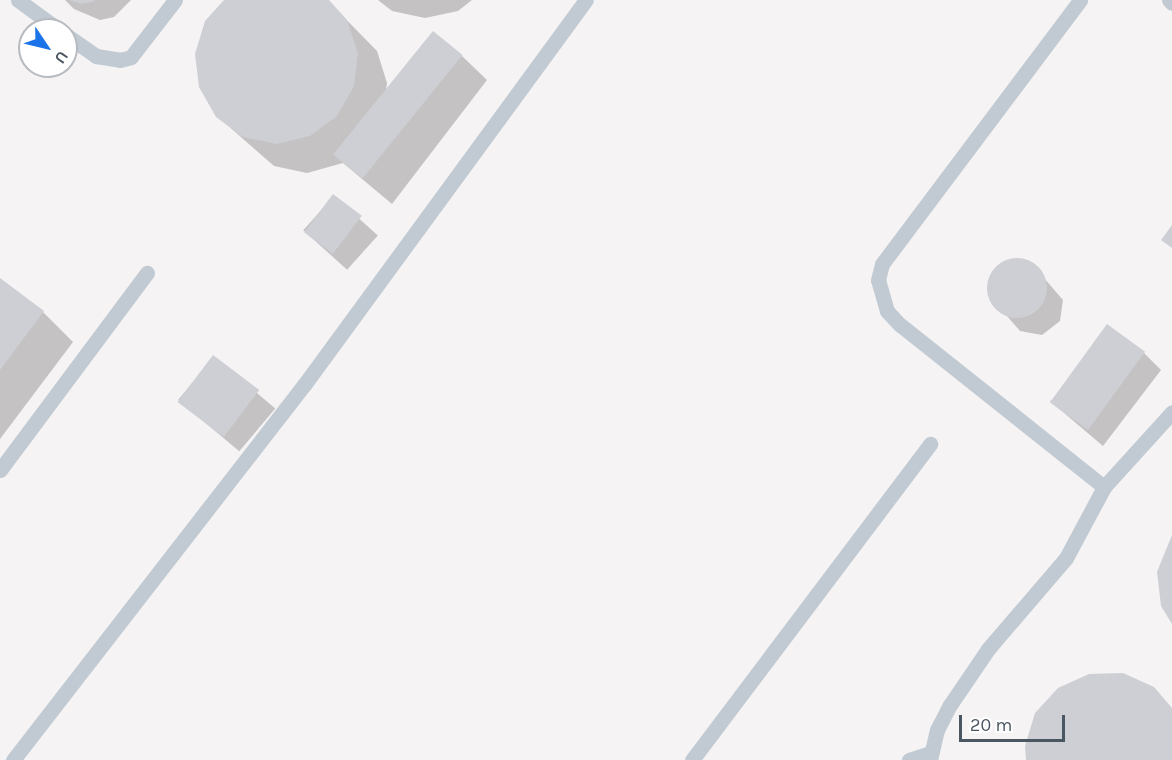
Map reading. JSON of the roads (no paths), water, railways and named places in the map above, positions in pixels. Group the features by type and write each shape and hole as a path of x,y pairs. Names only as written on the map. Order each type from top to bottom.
{"lane":[{"path":"18,0 43,18"},
{"path":"78,43 96,56 120,60 131,57 175,0"},
{"path":"13,760 304,385 586,0"},
{"path":"1080,0 882,264 878,280 881,298 900,325 1104,487"},
{"path":"0,470 147,273"},
{"path":"909,760 930,757 950,705 988,649 1066,558 1104,487 1172,412"},
{"path":"692,760 930,444"}]}
